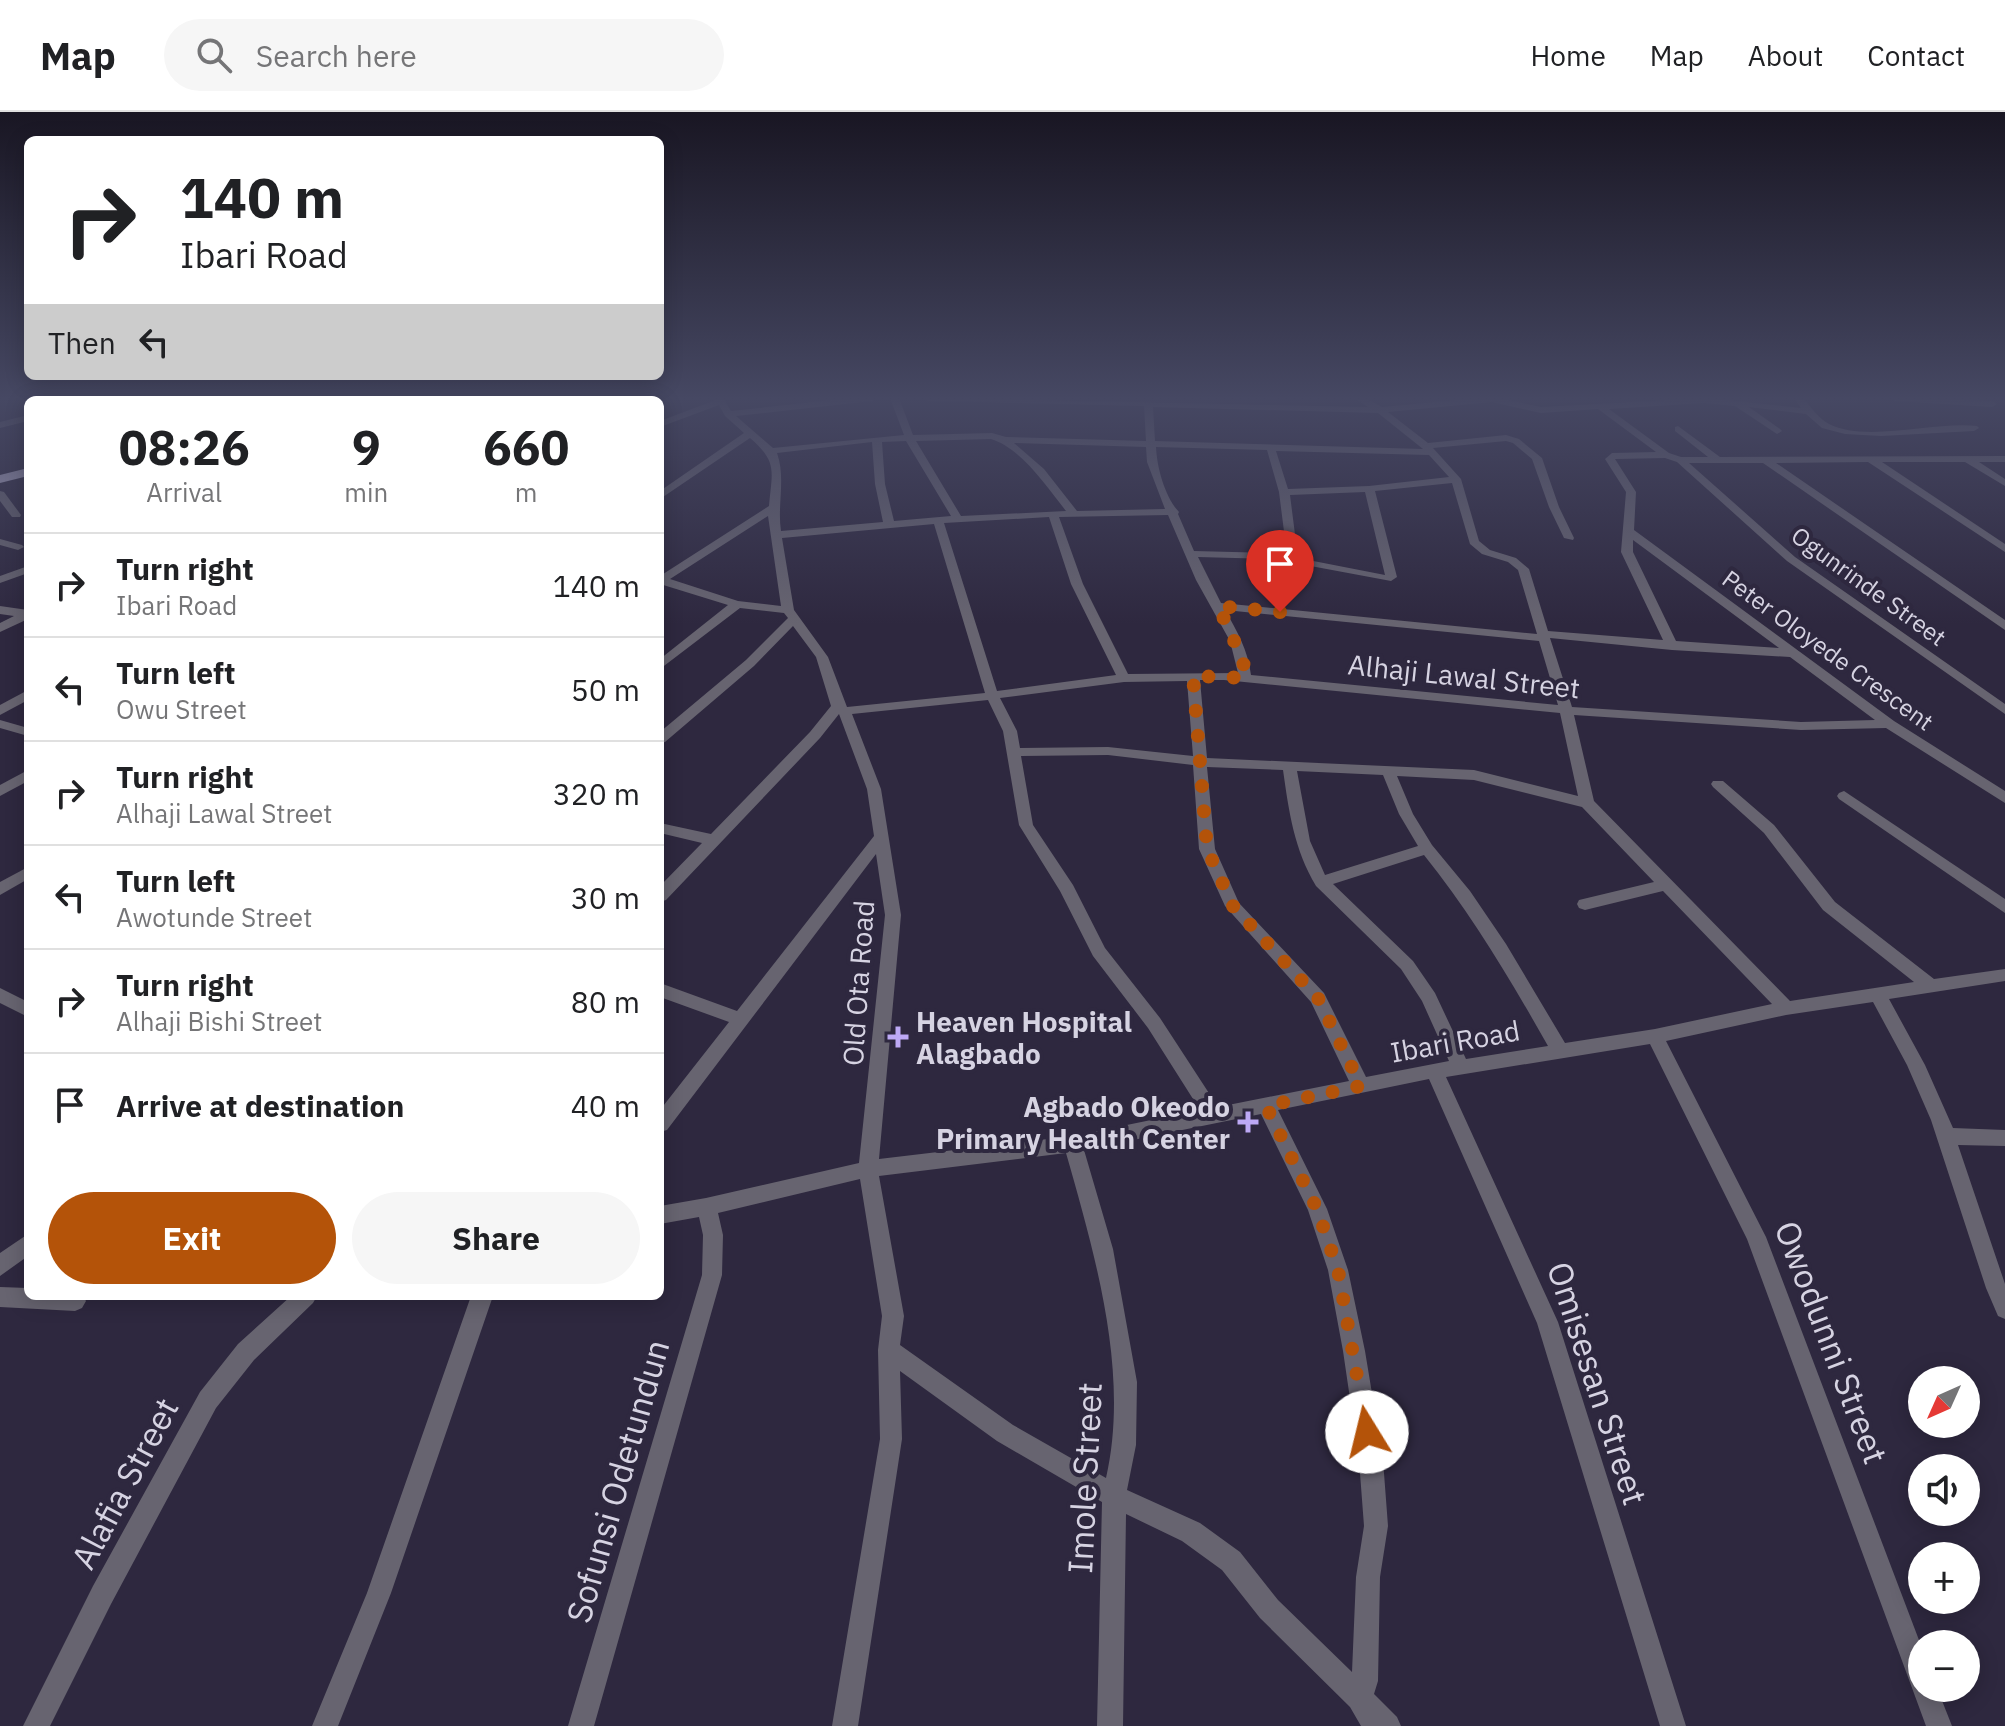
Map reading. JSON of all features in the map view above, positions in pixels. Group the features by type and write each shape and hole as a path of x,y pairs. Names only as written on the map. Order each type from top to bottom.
{"street":[{"path":"664,493 692,473"},
{"name":"Old Ota Road","path":"777,473 773,516 790,614 822,657 874,789 893,915 868,1169 893,1316 889,1350 891,1439 845,1726"},
{"path":"879,473 889,524"},
{"path":"930,473 957,518"},
{"path":"1042,473 1073,513"},
{"path":"1157,473 1202,580 1243,660 1245,678"},
{"path":"1278,473 1284,492 1293,560"},
{"path":"1451,473 1456,479 1474,542 1485,554 1519,563 1566,712 1587,803 1786,1008"},
{"path":"1542,473 1569,538"},
{"path":"1620,473 1631,492 1629,532 1625,544 1627,552 1672,646"},
{"name":"Ogunrinde Street","path":"1695,473 1791,559 2005,710"},
{"path":"1785,473 2005,626"},
{"path":"1892,473 2005,549"},
{"path":"1284,492 1369,489 1456,479"},
{"path":"1192,554 1262,555 1380,579 1391,577 1369,489"},
{"path":"0,494 16,515"},
{"path":"664,577 774,507"},
{"path":"778,535 957,518 1174,512"},
{"path":"1053,514 1077,584 1124,678"},
{"path":"938,520 992,695 1010,731 1026,825 1067,889 1099,952 1161,1034 1213,1114"},
{"name":"Peter Oloyede Crescent","path":"1629,532 1889,724 2005,798"},
{"path":"0,542 18,547"},
{"path":"0,580 24,571"},
{"path":"664,581 737,604 790,614 750,663 664,736"},
{"path":"664,662 737,604"},
{"path":"1218,606 1543,636 1789,653"},
{"path":"0,610 24,614"},
{"path":"1988,614 2005,613"},
{"path":"0,628 24,616"},
{"path":"1193,676 1207,849 1229,898 1248,925 1318,998 1361,1086"},
{"name":"Alhaji Lawal Street","path":"841,708 992,695 1124,678 1193,676 1452,697 1566,712 1801,726 1889,724"},
{"path":"1982,694 2005,692"},
{"path":"0,711 24,696"},
{"path":"664,892 841,708"},
{"path":"0,724 24,731"},
{"path":"0,741 24,731"},
{"path":"1014,752 1108,751 1202,762 1474,775 1587,803"},
{"path":"1289,766 1304,851 1321,882 1407,965 1429,998 1460,1066"},
{"path":"1389,773 1406,814 1427,849 1464,895 1500,948 1560,1051"},
{"path":"0,791 24,777"},
{"path":"1718,784 1769,829 1829,906 1929,985"},
{"path":"1844,796 2005,907"},
{"path":"664,829 713,840"},
{"path":"664,1119 881,837"},
{"path":"1321,882 1427,849"},
{"path":"0,889 24,874"},
{"path":"1585,904 1664,885"},
{"name":"Ibari Road","path":"664,1214 868,1169 1073,1144 1460,1066 1655,1036 1786,1008 2005,975"},
{"path":"664,991 741,1019"},
{"path":"1877,994 1913,1056 1947,1136 2005,1309"},
{"path":"0,995 24,1008"},
{"name":"Owodunni Street","path":"1655,1036 1756,1237 1908,1644"},
{"name":"Omisesan Street","path":"1434,1071 1547,1322 1673,1726"},
{"path":"1266,1106 1317,1209 1338,1270 1354,1351 1371,1460 1376,1526 1368,1577 1365,1681 1360,1699 1376,1726"},
{"path":"1947,1136 2005,1138"},
{"name":"Imole Street","path":"1073,1144 1103,1249 1126,1382 1125,1445 1114,1496 1110,1726"},
{"name":"Sofunsi Odetundun","path":"581,1726 712,1275 713,1235 706,1207"},
{"path":"0,1266 24,1246"},
{"path":"0,1297 24,1298"},
{"path":"56,1300 75,1301"},
{"name":"Alafia Street","path":"36,1726 102,1595 208,1400 246,1352 302,1300"},
{"path":"325,1726 379,1593 481,1300"},
{"path":"889,1350 1005,1433 1114,1496 1191,1532 1231,1561 1269,1609 1388,1726"},
{"path":"1930,1702 1939,1726"}],"place":[{"name":"Heaven Hospital Alagbado","path":"898,1037"},
{"name":"Agbado Okeodo Primary Health Center","path":"1248,1122"}],"route":[{"path":"1280,612 1218,606 1236,641 1245,678 1193,676 1202,762 1204,833 1207,849 1233,906 1318,998 1361,1086 1266,1106 1317,1209 1338,1270 1367,1432"}]}
